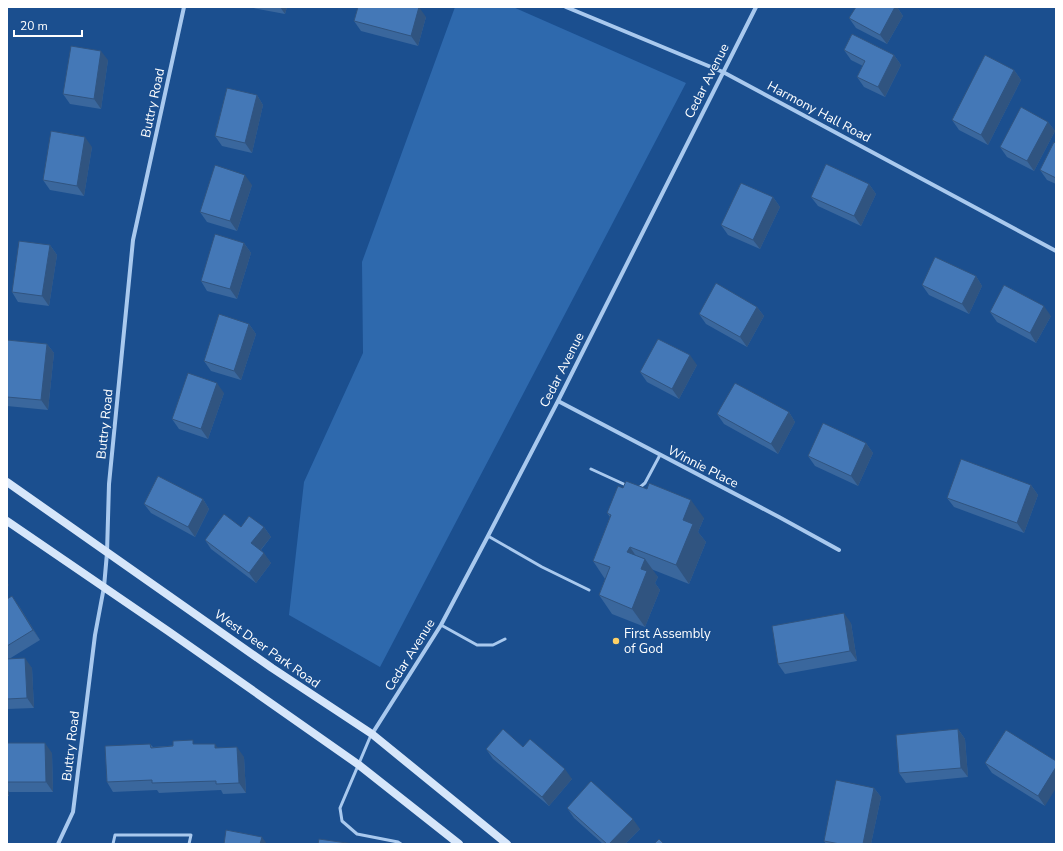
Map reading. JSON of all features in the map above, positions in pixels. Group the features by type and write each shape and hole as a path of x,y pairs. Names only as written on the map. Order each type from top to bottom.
{"street":[{"name":"Buttry Road","path":"58,844 72,812 95,635 104,588 107,553 109,484 133,240 184,7"},
{"name":"Harmony Hall Road","path":"566,7 723,72 1056,251"},
{"name":"Cedar Avenue","path":"372,734 441,625 558,401 756,7"},
{"name":"Winnie Place","path":"558,401 839,550"},
{"name":"West Deer Park Road","path":"7,482 272,668 372,734 507,844"},
{"path":"7,521 168,631 359,765 459,844"}],"lane":[{"path":"591,469 629,487 638,489 644,483 660,455"},
{"path":"488,536 542,567 589,590"},
{"path":"441,625 477,644 493,645 505,639"},
{"path":"372,734 340,808 342,821 357,834 398,842 401,844"},
{"path":"113,844 115,835 191,835 189,844"}],"shaded area":[{"path":"455,7 513,7 686,83 380,667 289,615 304,482 363,353 362,262"}],"building":[{"path":"358,7 419,7 411,36 354,21"},
{"path":"856,7 895,7 880,35 849,18"},
{"path":"852,34 894,55 878,87 857,77 865,61 844,50"},
{"path":"71,46 101,51 94,99 63,94"},
{"path":"985,55 1014,70 981,135 952,120"},
{"path":"227,88 257,95 245,143 215,136"},
{"path":"1021,107 1048,122 1027,161 1000,147"},
{"path":"51,131 85,137 77,186 43,180"},
{"path":"1054,142 1056,144 1056,178 1040,170"},
{"path":"826,164 869,184 854,216 811,197"},
{"path":"215,165 245,175 230,221 200,212"},
{"path":"741,183 773,197 753,240 721,225"},
{"path":"215,234 244,243 230,289 201,281"},
{"path":"19,241 50,245 42,296 12,292"},
{"path":"935,257 976,276 962,304 922,285"},
{"path":"716,283 757,307 740,337 699,314"},
{"path":"1004,285 1044,306 1030,333 990,312"},
{"path":"219,314 249,324 234,371 204,361"},
{"path":"658,339 690,355 672,389 640,372"},
{"path":"7,340 47,344 41,400 7,397"},
{"path":"188,373 217,383 201,429 172,419"},
{"path":"735,383 789,412 771,444 717,414"},
{"path":"823,423 866,443 851,476 808,456"},
{"path":"961,459 1031,485 1017,523 947,498"},
{"path":"158,476 203,499 188,527 144,504"},
{"path":"626,481 647,489 649,483 691,500 683,520 693,524 676,565 630,547 627,552 645,559 641,569 647,571 632,609 599,595 610,567 593,561 611,515 607,513 618,486 623,488"},
{"path":"224,514 241,527 249,516 264,527 251,543 264,553 249,573 205,540"},
{"path":"12,596 33,630 7,646 7,599"},
{"path":"844,613 850,651 778,664 772,626"},
{"path":"25,658 27,698 7,699 7,659"},
{"path":"503,729 523,747 530,739 565,769 542,797 486,749"},
{"path":"958,729 961,768 899,773 896,735"},
{"path":"1006,730 1056,761 1056,767 1038,796 985,763"},
{"path":"193,740 193,744 215,744 215,748 237,747 239,783 216,784 216,781 152,783 152,780 107,782 105,746 150,744 151,748 173,746 173,741"},
{"path":"7,743 45,743 46,782 7,782"},
{"path":"836,780 874,788 863,844 840,844 824,841"},
{"path":"591,781 633,819 609,844 607,844 567,808"},
{"path":"226,830 262,837 260,844 224,844"},
{"path":"319,839 354,844 318,844"},
{"path":"659,839 664,844 654,844"}],"place":[{"name":"First Assembly of God","path":"616,641"}]}
